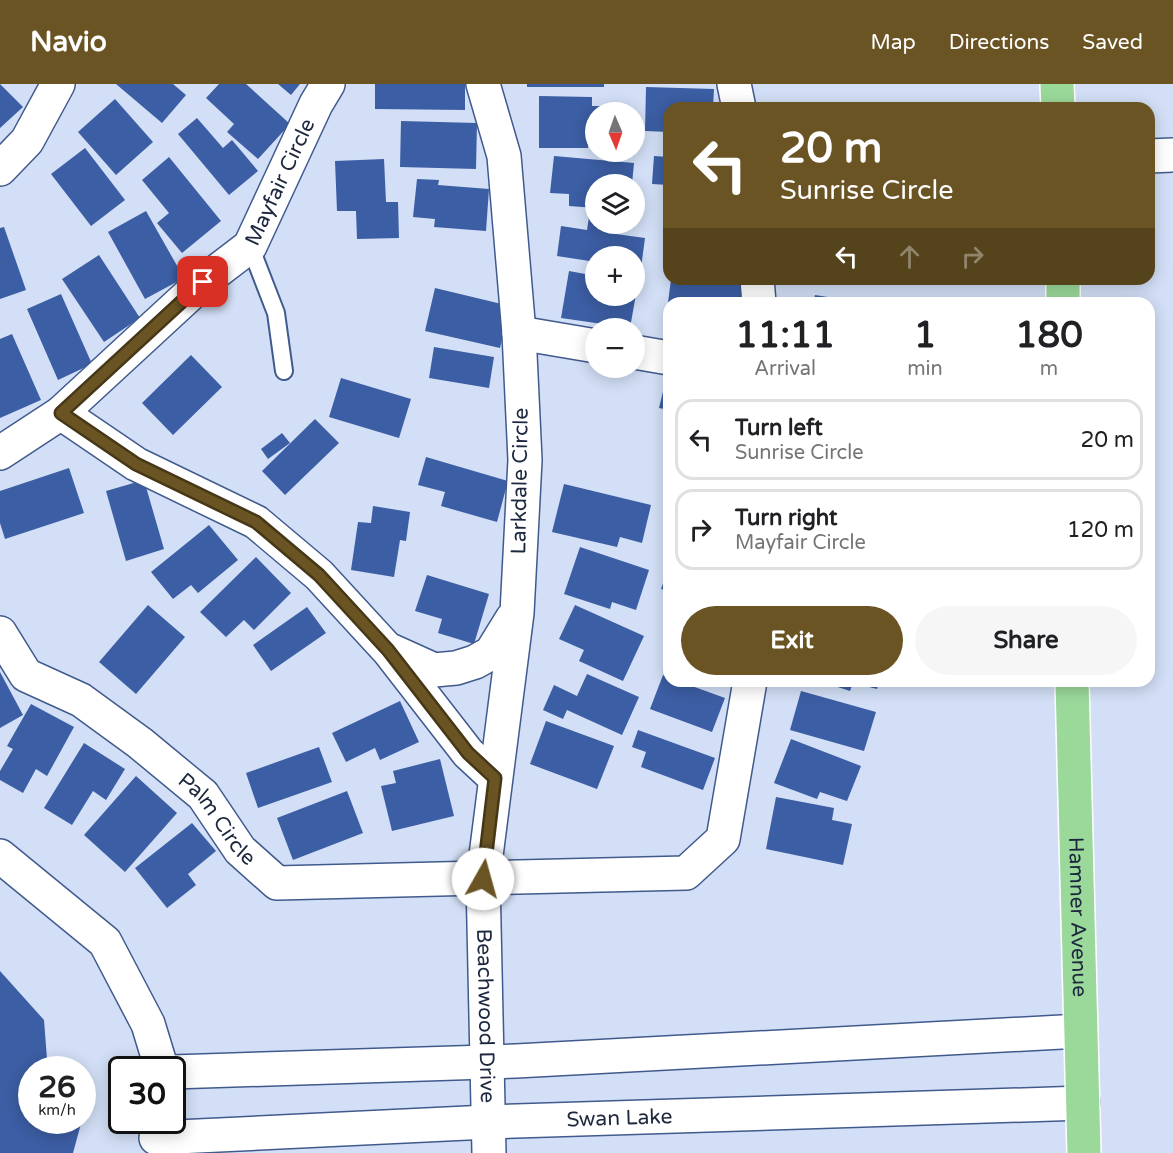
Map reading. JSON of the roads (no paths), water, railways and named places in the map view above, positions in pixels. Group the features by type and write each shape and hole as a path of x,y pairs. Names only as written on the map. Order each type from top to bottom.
{"main road":[{"path":"1057,84 1058,102"},
{"name":"Hamner Avenue","path":"1072,687 1084,1153"}],"street":[{"path":"0,169 27,141 58,84"},
{"name":"Mayfair Circle","path":"0,453 61,413 203,282 250,246 316,104 328,84"},
{"name":"Larkdale Circle","path":"483,84 504,156 519,333 525,460 516,613 483,879"},
{"path":"734,84 738,102"},
{"path":"1155,156 1173,155"},
{"path":"519,333 585,344"},
{"path":"645,354 663,357"},
{"path":"61,413 136,464 256,522 319,575 388,650 468,753 495,778"},
{"path":"388,650 434,670 475,662 491,653 516,613"},
{"name":"Palm Circle","path":"0,633 26,675 81,700 140,742 202,795 240,850 278,883 686,873 723,839 749,687"},
{"path":"0,856 105,942 148,1024 158,1056"},
{"name":"Beachwood Drive","path":"483,879 489,1138"},
{"path":"186,1072 784,1049 1080,1031"},
{"name":"Swan Lake","path":"156,1137 489,1138 1083,1103"}],"lane":[{"path":"250,246 276,313 284,371"}]}
